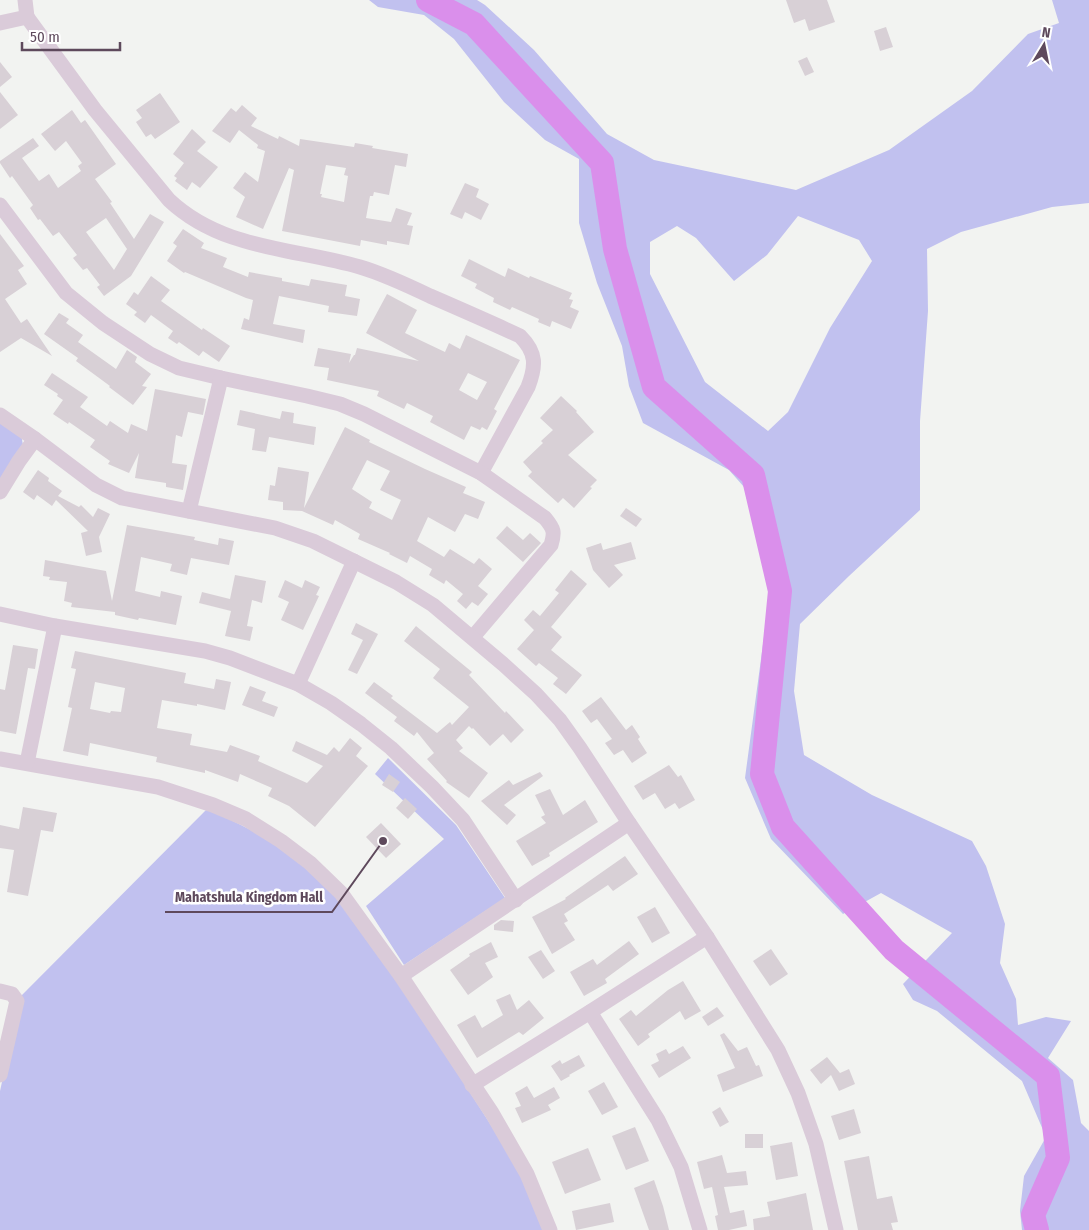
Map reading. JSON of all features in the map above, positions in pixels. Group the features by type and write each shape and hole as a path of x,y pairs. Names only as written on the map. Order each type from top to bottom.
{"street":[{"path":"24,0 27,17 95,110 181,212 207,228 236,240 359,267 386,276 520,336 529,344 534,357 533,373 528,387 481,473"},
{"path":"0,23 27,17"},
{"path":"0,205 66,293 103,323 150,354 179,368 340,404 364,414 481,473 545,518 552,528 551,545 473,638"},
{"path":"188,511 221,378"},
{"path":"0,415 96,485 122,498 275,528 313,541 396,582 433,605 529,688 560,720 580,748 707,937 778,1050 798,1093 816,1144 836,1230"},
{"path":"0,492 35,439"},
{"path":"298,684 354,561"},
{"path":"0,614 54,626 205,652 230,658 298,684 331,703 361,724 391,748 432,787 463,820 516,900"},
{"path":"27,763 54,626"},
{"path":"0,759 158,787 212,805 246,819 281,841 310,863 341,893 401,976 492,1113 527,1174 550,1230"},
{"path":"401,976 629,823"},
{"path":"472,1085 707,937"},
{"path":"0,991 12,994 16,1001 0,1075"},
{"path":"590,1012 658,1120 681,1167 700,1230"}],"shaded area":[{"path":"369,0 477,0 485,5 534,50 607,134 654,160 796,190 889,150 972,91 1028,34 1059,23 1052,0 1089,0 1089,203 1052,207 961,232 927,249 928,311 920,421 920,510 800,624 794,691 804,755 872,795 972,841 986,866 1005,924 1000,963 1016,999 1018,1025 1046,1017 1071,1021 1048,1058 1073,1080 1081,1123 1089,1131 1089,1230 1022,1230 1020,1211 1024,1176 1046,1137 1022,1081 937,1011 913,1000 903,984 952,933 881,893 843,914 771,839 745,778 770,592 744,487 729,470 643,423 629,386 622,346 597,283 579,223 579,159 545,140 504,102 454,39 424,15 378,7","holes":["798,216 859,240 872,261 830,328 788,412 768,431 705,382 650,274 650,242 677,226 696,238 734,281 767,255"]},
{"path":"0,420 21,434 23,445 0,484"},
{"path":"388,758 456,825 505,898 404,965 366,906 444,839 375,774"},
{"path":"208,808 278,844 338,897 396,977 525,1178 546,1230 0,1230 0,1091 21,996"}],"building":[{"path":"786,0 827,0 835,22 809,31 805,19 794,23"},
{"path":"886,27 893,47 880,51 874,31"},
{"path":"807,57 814,72 805,76 798,61"},
{"path":"0,62 12,77 0,87"},
{"path":"0,92 18,115 0,129"},
{"path":"160,93 180,122 155,139 151,134 146,137 136,122 142,118 136,110"},
{"path":"242,105 257,118 251,126 278,139 279,136 299,146 300,139 354,147 355,143 408,154 406,167 395,165 389,195 374,192 373,196 370,196 366,218 391,222 396,208 412,213 407,225 413,226 409,245 387,241 387,245 361,240 360,246 282,231 294,170 289,168 263,229 236,217 245,197 233,188 245,172 258,182 265,151 257,148 258,145 239,130 230,143 212,131 231,108 236,112","holes":["326,165 346,168 344,175 348,176 344,202 321,197"]},
{"path":"72,110 81,123 85,120 116,164 95,179 112,202 110,203 134,239 150,214 164,222 131,276 104,296 97,287 100,285 87,268 83,270 73,258 77,255 59,232 53,236 40,219 38,220 30,208 33,205 0,163 0,161 33,138 39,146 22,158 39,181 49,174 58,188 81,171 78,166 82,163 66,141 55,151 41,134","holes":["106,218 127,249 114,270 86,232"]},
{"path":"192,129 206,142 197,151 218,167 200,188 192,182 187,190 175,181 177,178 174,176 184,163 173,154"},
{"path":"465,183 479,189 476,197 489,204 481,220 465,212 462,219 450,214"},
{"path":"183,229 204,243 201,248 227,258 223,267 248,277 249,272 282,278 282,281 309,286 311,279 347,285 345,296 360,299 357,316 328,312 329,306 279,296 273,324 305,330 303,343 241,329 244,318 249,320 253,300 184,273 167,261 177,246 173,243"},
{"path":"0,234 24,266 18,270 27,284 5,299 21,323 27,319 52,356 21,338 0,352"},
{"path":"469,259 505,277 508,268 529,278 530,276 572,293 569,299 573,300 570,307 579,311 571,329 552,321 550,327 538,322 539,319 512,307 510,310 493,302 494,298 475,288 477,284 461,276"},
{"path":"151,276 170,290 161,301 202,330 203,328 230,346 219,362 203,351 199,356 179,342 177,344 168,338 173,331 151,315 145,323 134,315 137,312 126,304 134,292 138,295"},
{"path":"387,294 417,310 405,333 445,352 449,343 460,349 466,335 520,360 494,409 497,411 487,430 482,427 480,430 471,426 464,440 430,422 433,416 407,403 404,409 377,396 379,391 327,380 329,368 314,366 318,348 351,354 349,363 355,355 357,348 419,361 366,333","holes":["468,373 487,382 477,400 459,390"]},
{"path":"59,313 69,319 66,323 83,335 78,342 116,369 127,350 137,357 135,362 151,374 142,386 147,387 133,405 76,361 78,358 44,334"},
{"path":"52,373 88,397 80,407 107,426 110,421 128,433 131,424 147,431 155,389 206,399 203,415 188,412 182,437 176,435 172,463 187,465 183,490 166,487 166,483 135,478 139,453 129,473 108,464 110,461 90,447 95,440 69,422 68,424 53,414 63,400 57,396 58,394 44,385"},
{"path":"561,396 577,411 594,432 568,455 597,480 574,508 563,498 558,503 528,476 532,472 523,462 543,443 541,441 553,430 540,418"},
{"path":"240,410 280,419 282,411 294,413 293,423 316,427 314,445 269,437 266,452 252,450 255,429 237,425"},
{"path":"345,427 370,440 369,442 466,487 463,493 485,502 478,519 465,514 455,532 428,517 417,541 444,557 450,549 474,564 479,558 492,569 478,586 488,594 478,606 472,602 466,609 457,601 463,594 446,580 444,584 429,575 432,569 410,556 407,563 390,553 358,539 360,534 335,520 333,525 302,511 283,510 283,502 268,500 270,485 275,486 278,467 309,472 304,508","holes":["367,460 390,471 380,490 401,500 392,520 369,508 372,502 352,489"]},
{"path":"38,470 49,478 48,481 62,491 58,496 79,507 81,505 93,517 98,508 110,514 99,537 102,552 86,556 81,533 88,531 56,500 52,506 37,495 34,500 23,492"},
{"path":"626,508 642,519 636,527 620,516"},
{"path":"127,525 195,537 194,540 218,545 219,538 234,541 229,565 191,558 187,575 170,571 172,564 141,557 135,591 160,597 161,591 182,596 176,625 139,618 138,620 115,615 115,612 71,607 72,603 64,601 67,582 49,580 50,577 43,576 45,560 106,571 112,601"},
{"path":"507,526 523,540 530,533 541,543 523,562 496,538"},
{"path":"631,542 636,559 614,565 623,575 609,588 593,570 586,548 601,543 603,550"},
{"path":"571,570 587,584 551,627 562,637 551,650 582,675 566,694 553,684 558,678 539,663 536,666 517,649 534,630 524,620 533,610 540,616 559,593 555,590"},
{"path":"235,575 266,581 262,603 252,600 247,626 253,627 250,641 225,636 231,611 199,603 202,592 230,599"},
{"path":"285,580 302,588 305,580 320,587 316,595 319,596 303,630 281,620 289,602 278,597"},
{"path":"356,623 378,634 357,674 348,670 363,640 351,634"},
{"path":"416,626 472,672 469,675 524,730 511,743 503,734 490,746 469,726 456,740 463,748 459,751 488,773 469,798 446,782 427,759 434,753 417,732 414,736 394,721 397,717 365,693 374,682 393,696 391,698 437,733 450,722 452,725 469,707 433,678 440,669 404,641"},
{"path":"13,645 38,649 35,669 28,668 16,734 0,731 0,689 5,690"},
{"path":"75,651 186,673 184,683 214,689 216,679 231,682 225,710 197,704 197,706 162,700 157,728 192,734 190,745 227,752 230,745 260,756 258,761 307,783 323,766 292,751 296,741 327,755 334,747 339,752 350,738 362,748 356,756 368,766 315,827 289,806 268,796 272,788 240,774 238,782 205,770 205,773 156,762 157,757 90,743 88,756 63,751 72,708 68,707 76,669 71,668","holes":["95,682 125,688 121,712 111,711 110,713 90,709"]},
{"path":"250,686 266,692 262,701 278,707 274,717 242,705"},
{"path":"601,697 626,730 632,725 640,737 638,739 647,753 632,763 623,750 614,755 605,743 612,739 597,719 591,723 582,711"},
{"path":"669,765 678,777 681,775 695,800 679,809 675,803 665,809 655,793 643,800 634,786"},
{"path":"540,772 543,776 504,805 516,815 507,825 481,801 509,780 513,785"},
{"path":"389,774 400,782 393,792 382,785"},
{"path":"550,789 563,815 585,800 598,822 549,853 550,856 532,866 516,841 546,823 541,817 545,815 535,795"},
{"path":"405,798 417,809 408,819 396,808"},
{"path":"23,807 57,813 53,832 41,830 28,896 7,892 14,850 0,848 0,825 19,829"},
{"path":"381,823 401,844 386,858 366,837"},
{"path":"625,856 638,874 613,891 608,885 564,914 568,921 564,923 575,940 552,954 532,917 566,899"},
{"path":"655,907 670,933 652,943 637,917"},
{"path":"501,920 514,921 513,932 494,930 494,925"},
{"path":"629,941 639,954 605,979 607,983 584,996 570,972 593,959 597,965"},
{"path":"491,942 498,957 485,963 493,977 468,995 450,970 470,956 469,954"},
{"path":"771,949 788,974 770,986 753,961"},
{"path":"541,950 555,971 543,979 528,957"},
{"path":"683,981 701,1011 685,1020 680,1011 648,1034 650,1037 638,1046 619,1019 631,1010 636,1016 668,990"},
{"path":"510,994 517,1010 529,1000 544,1018 523,1035 519,1032 477,1058 457,1025 475,1015 482,1028 503,1015 496,1000"},
{"path":"717,1007 724,1016 708,1026 702,1017"},
{"path":"724,1033 738,1051 747,1047 756,1066 759,1065 763,1076 723,1092 717,1075 735,1068 720,1035"},
{"path":"683,1046 691,1058 659,1078 651,1065 659,1061 656,1054 666,1049 669,1054"},
{"path":"579,1055 585,1066 561,1081 551,1066 560,1060 562,1064"},
{"path":"827,1057 840,1073 849,1069 855,1084 839,1091 831,1075 821,1084 810,1070"},
{"path":"604,1082 618,1107 602,1115 588,1091"},
{"path":"527,1086 534,1098 554,1087 560,1098 548,1105 551,1110 522,1123 515,1108 521,1106 515,1093"},
{"path":"720,1107 729,1122 720,1127 712,1112"},
{"path":"854,1109 861,1133 839,1140 831,1116"},
{"path":"635,1127 649,1161 626,1170 612,1136"},
{"path":"745,1134 763,1134 763,1148 745,1148"},
{"path":"792,1142 798,1176 776,1180 770,1146"},
{"path":"588,1148 601,1180 565,1194 552,1162"},
{"path":"722,1155 727,1173 746,1171 748,1185 724,1187 730,1213 744,1210 747,1226 729,1230 718,1230 715,1216 718,1215 712,1187 704,1189 697,1162"},
{"path":"869,1156 877,1199 892,1196 898,1222 891,1223 893,1230 858,1230 844,1161"},
{"path":"654,1180 669,1230 649,1230 634,1188"},
{"path":"806,1193 813,1230 754,1230 753,1219 770,1216 767,1202"},
{"path":"610,1203 614,1222 576,1230 572,1211"}],"waterway":[{"path":"428,0 474,24 602,163 615,249 654,387 753,475 780,591 762,774 783,827 894,950 1048,1076 1058,1158 1033,1215 1037,1230"}],"place":[{"name":"Mahatshula Kingdom Hall","path":"383,841"}]}
